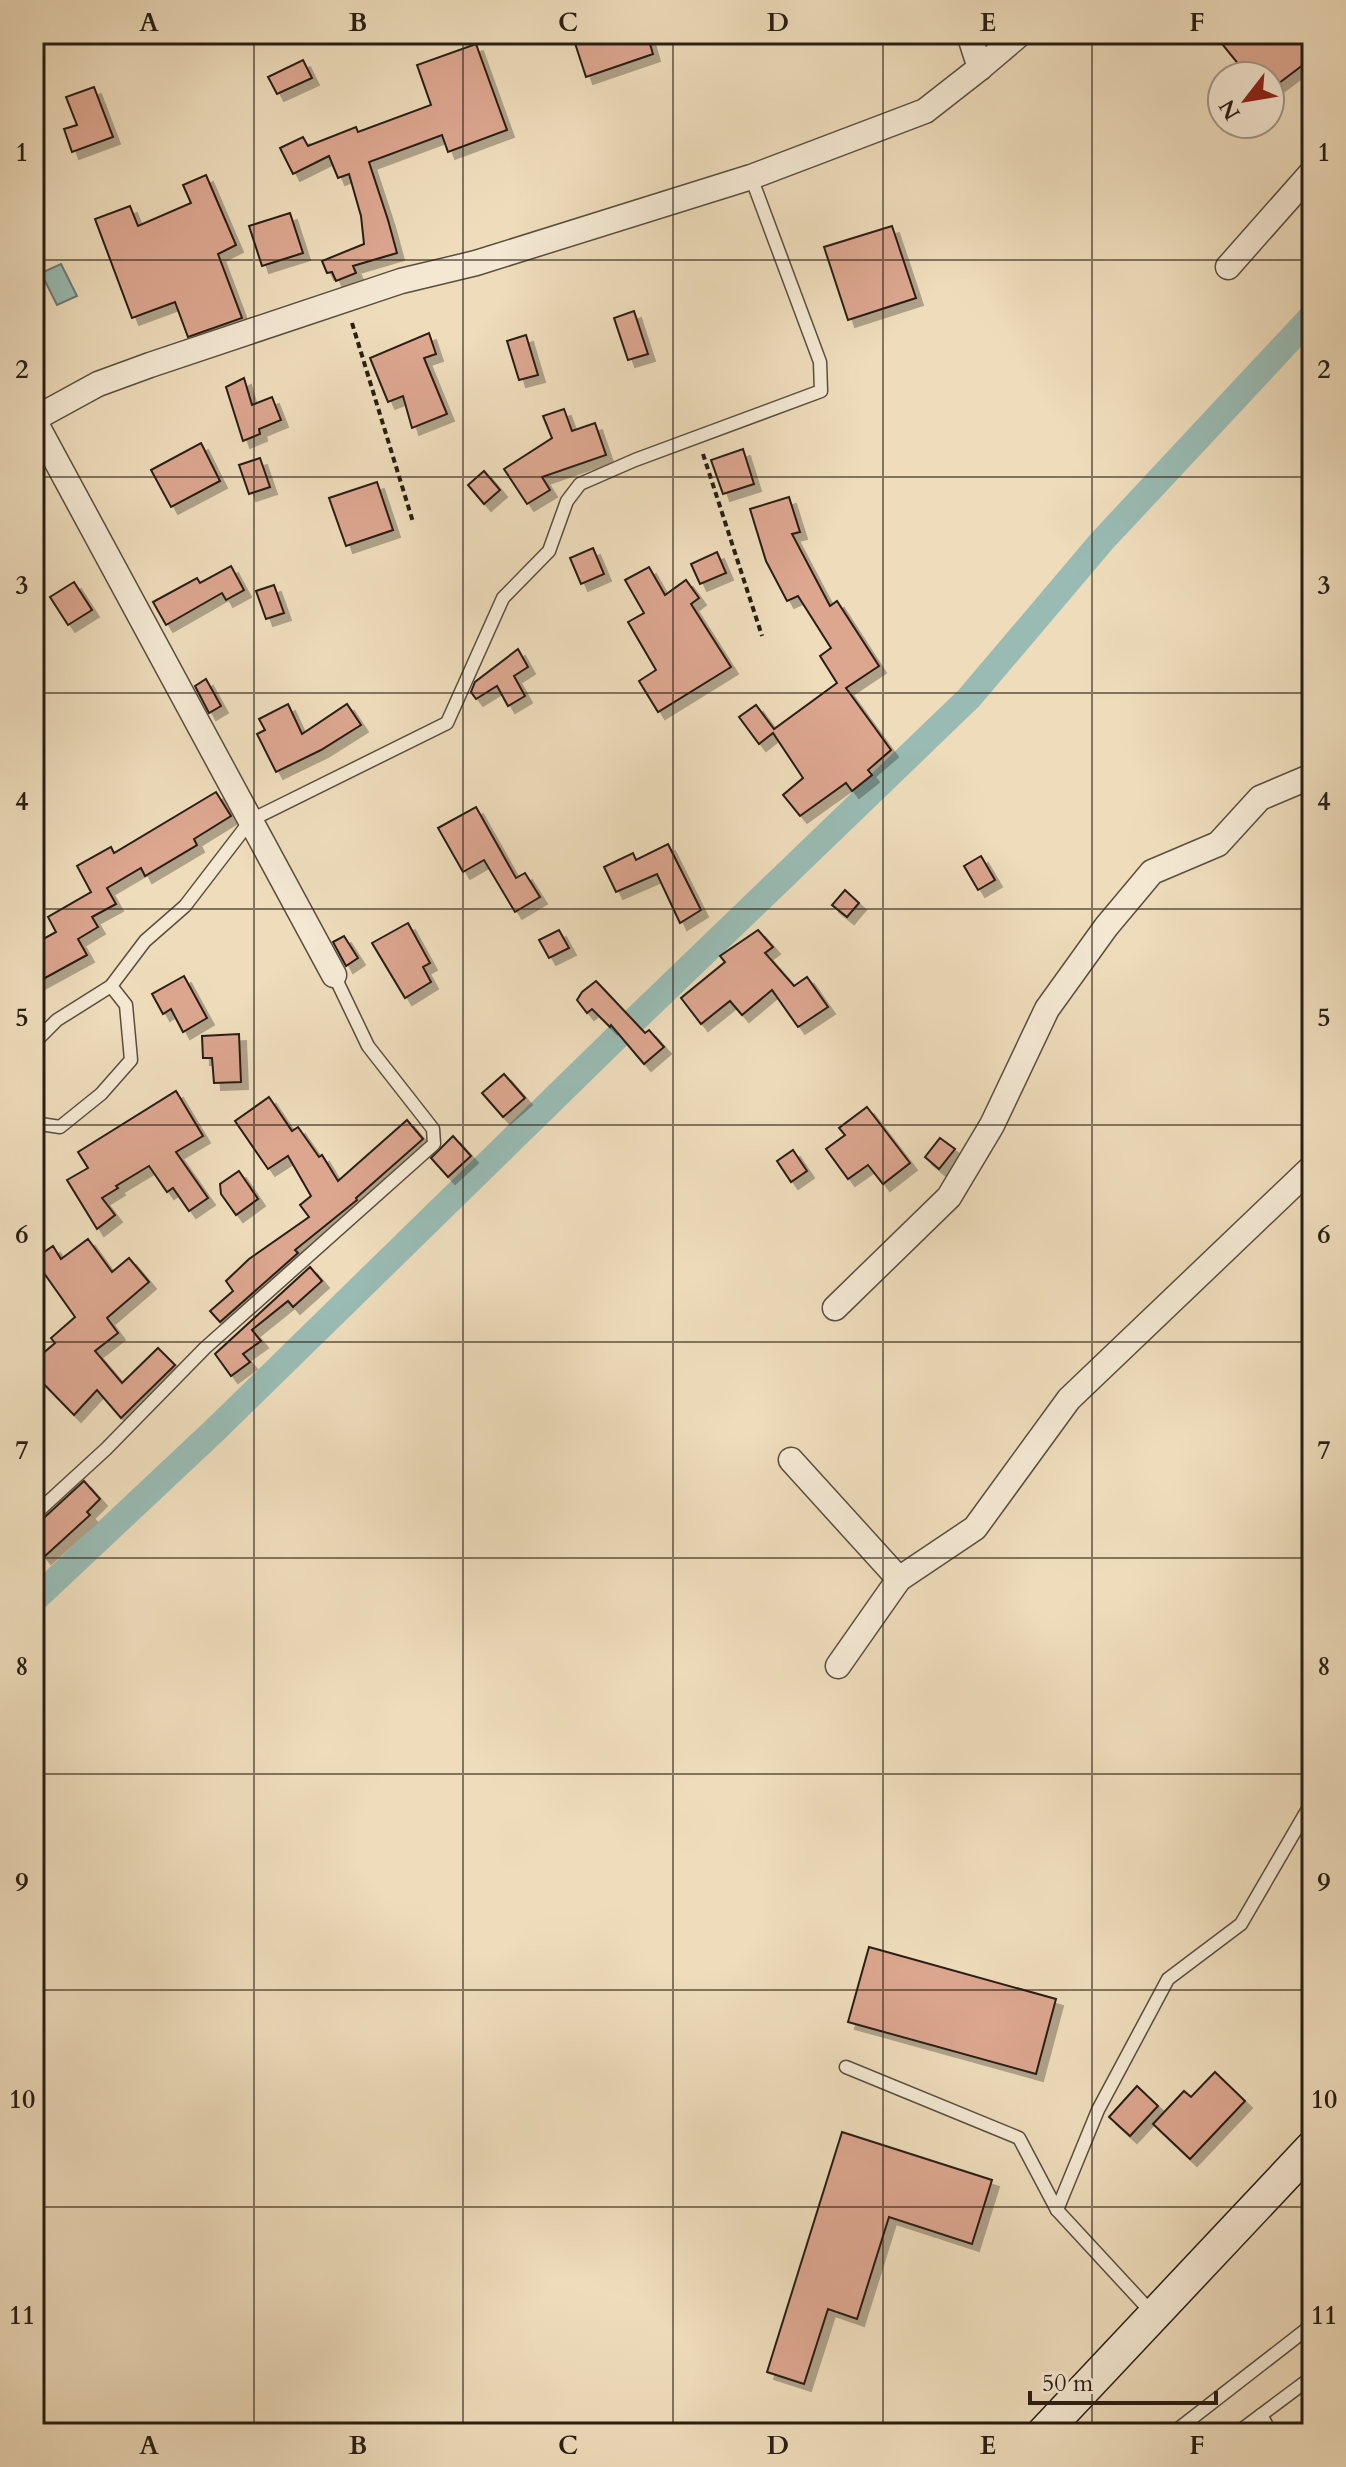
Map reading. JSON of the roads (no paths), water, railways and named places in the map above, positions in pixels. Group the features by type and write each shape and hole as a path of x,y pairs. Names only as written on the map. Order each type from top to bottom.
{"main road":[{"path":"1043,2433 1312,2147"}],"street":[{"path":"969,34 980,68"},
{"path":"334,975 34,420 98,384 124,374 401,281 476,263 751,177 925,111 1020,34"},
{"path":"1228,267 1312,172"},
{"path":"835,1308 949,1197 992,1125 1047,1009 1106,927 1152,872 1218,844 1260,798 1312,776"},
{"path":"838,1666 899,1579 975,1528 1069,1399 1312,1167"},
{"path":"791,1460 899,1579"}],"lane":[{"path":"34,1043 57,1020 111,986 145,941 185,906 251,820 447,723 503,598 549,551 567,501 580,484 821,391 820,362 751,177"},
{"path":"34,1515 106,1449 205,1348 434,1144 433,1129 368,1046 334,975"},
{"path":"34,1123 60,1127 101,1094 131,1060 126,1005 111,986"},
{"path":"1057,2210 1098,2110 1168,1979 1241,1924 1312,1802"},
{"path":"846,2067 1019,2138 1057,2210 1154,2315"},
{"path":"1173,2433 1312,2325"},
{"path":"1237,2433 1312,2377"},
{"path":"1261,2415 1271,2433"}],"water":[{"path":"61,264 77,296 57,305 41,273"}],"waterway":[{"path":"34,1600 215,1430 969,698 1102,541 1312,316"}]}
